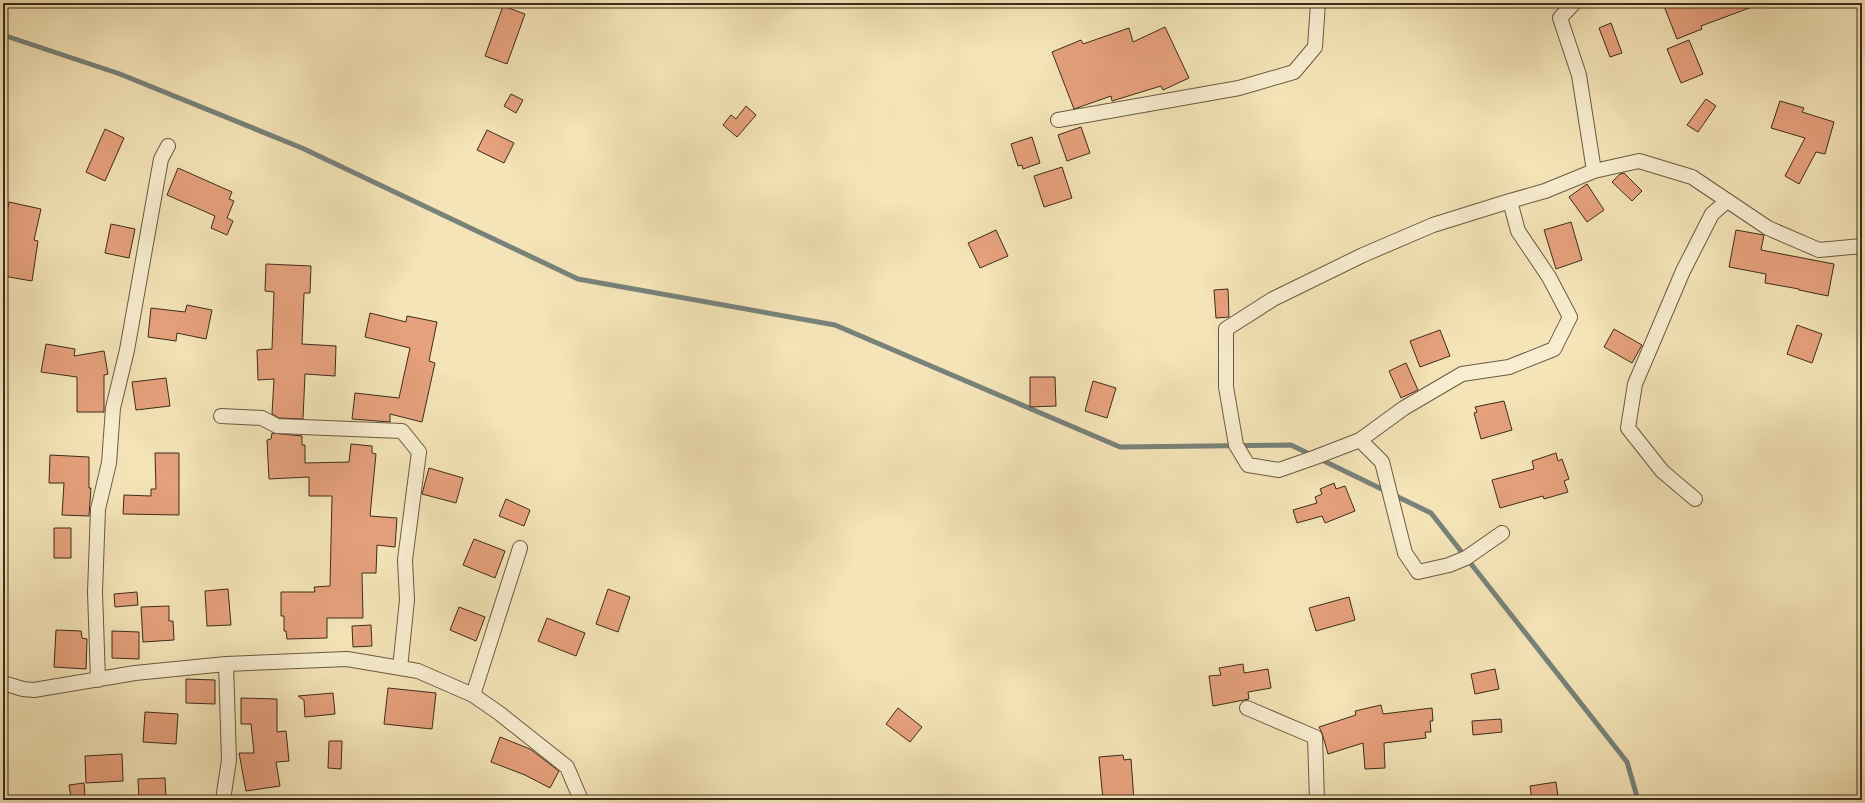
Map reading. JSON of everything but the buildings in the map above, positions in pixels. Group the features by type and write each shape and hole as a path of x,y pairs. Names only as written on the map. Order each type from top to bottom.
{"street":[{"path":"1058,120 1239,88 1294,72 1315,47 1318,3"},
{"path":"1574,3 1560,18 1579,75 1594,171"},
{"path":"98,680 95,592 98,509 109,463 113,408 127,350 161,159 168,146"},
{"path":"1510,201 1518,231 1549,277 1570,317 1554,349 1509,367 1462,374 1404,408 1360,440 1279,470 1248,465 1236,445 1226,387 1226,329 1273,300 1362,255 1433,225 1510,201 1545,191 1594,171 1639,161 1692,177 1768,228 1819,250 1862,246"},
{"path":"1695,499 1662,471 1628,428 1635,384 1690,259 1712,214 1727,201"},
{"path":"221,416 262,418 277,426 402,431 419,452 405,560 407,600 400,668"},
{"path":"1360,440 1382,462 1405,553 1418,572 1449,565 1466,558 1502,533"},
{"path":"473,695 520,548"},
{"path":"3,683 23,690 34,690 142,672 226,664 347,659 418,671 473,695 499,712 567,767 581,800"},
{"path":"223,800 229,760 226,664"},
{"path":"1247,708 1314,737 1317,800"}],"waterway":[{"path":"3,35 120,74 302,148 578,279 835,325 1120,447 1291,445 1431,513 1627,762 1638,800"}]}
